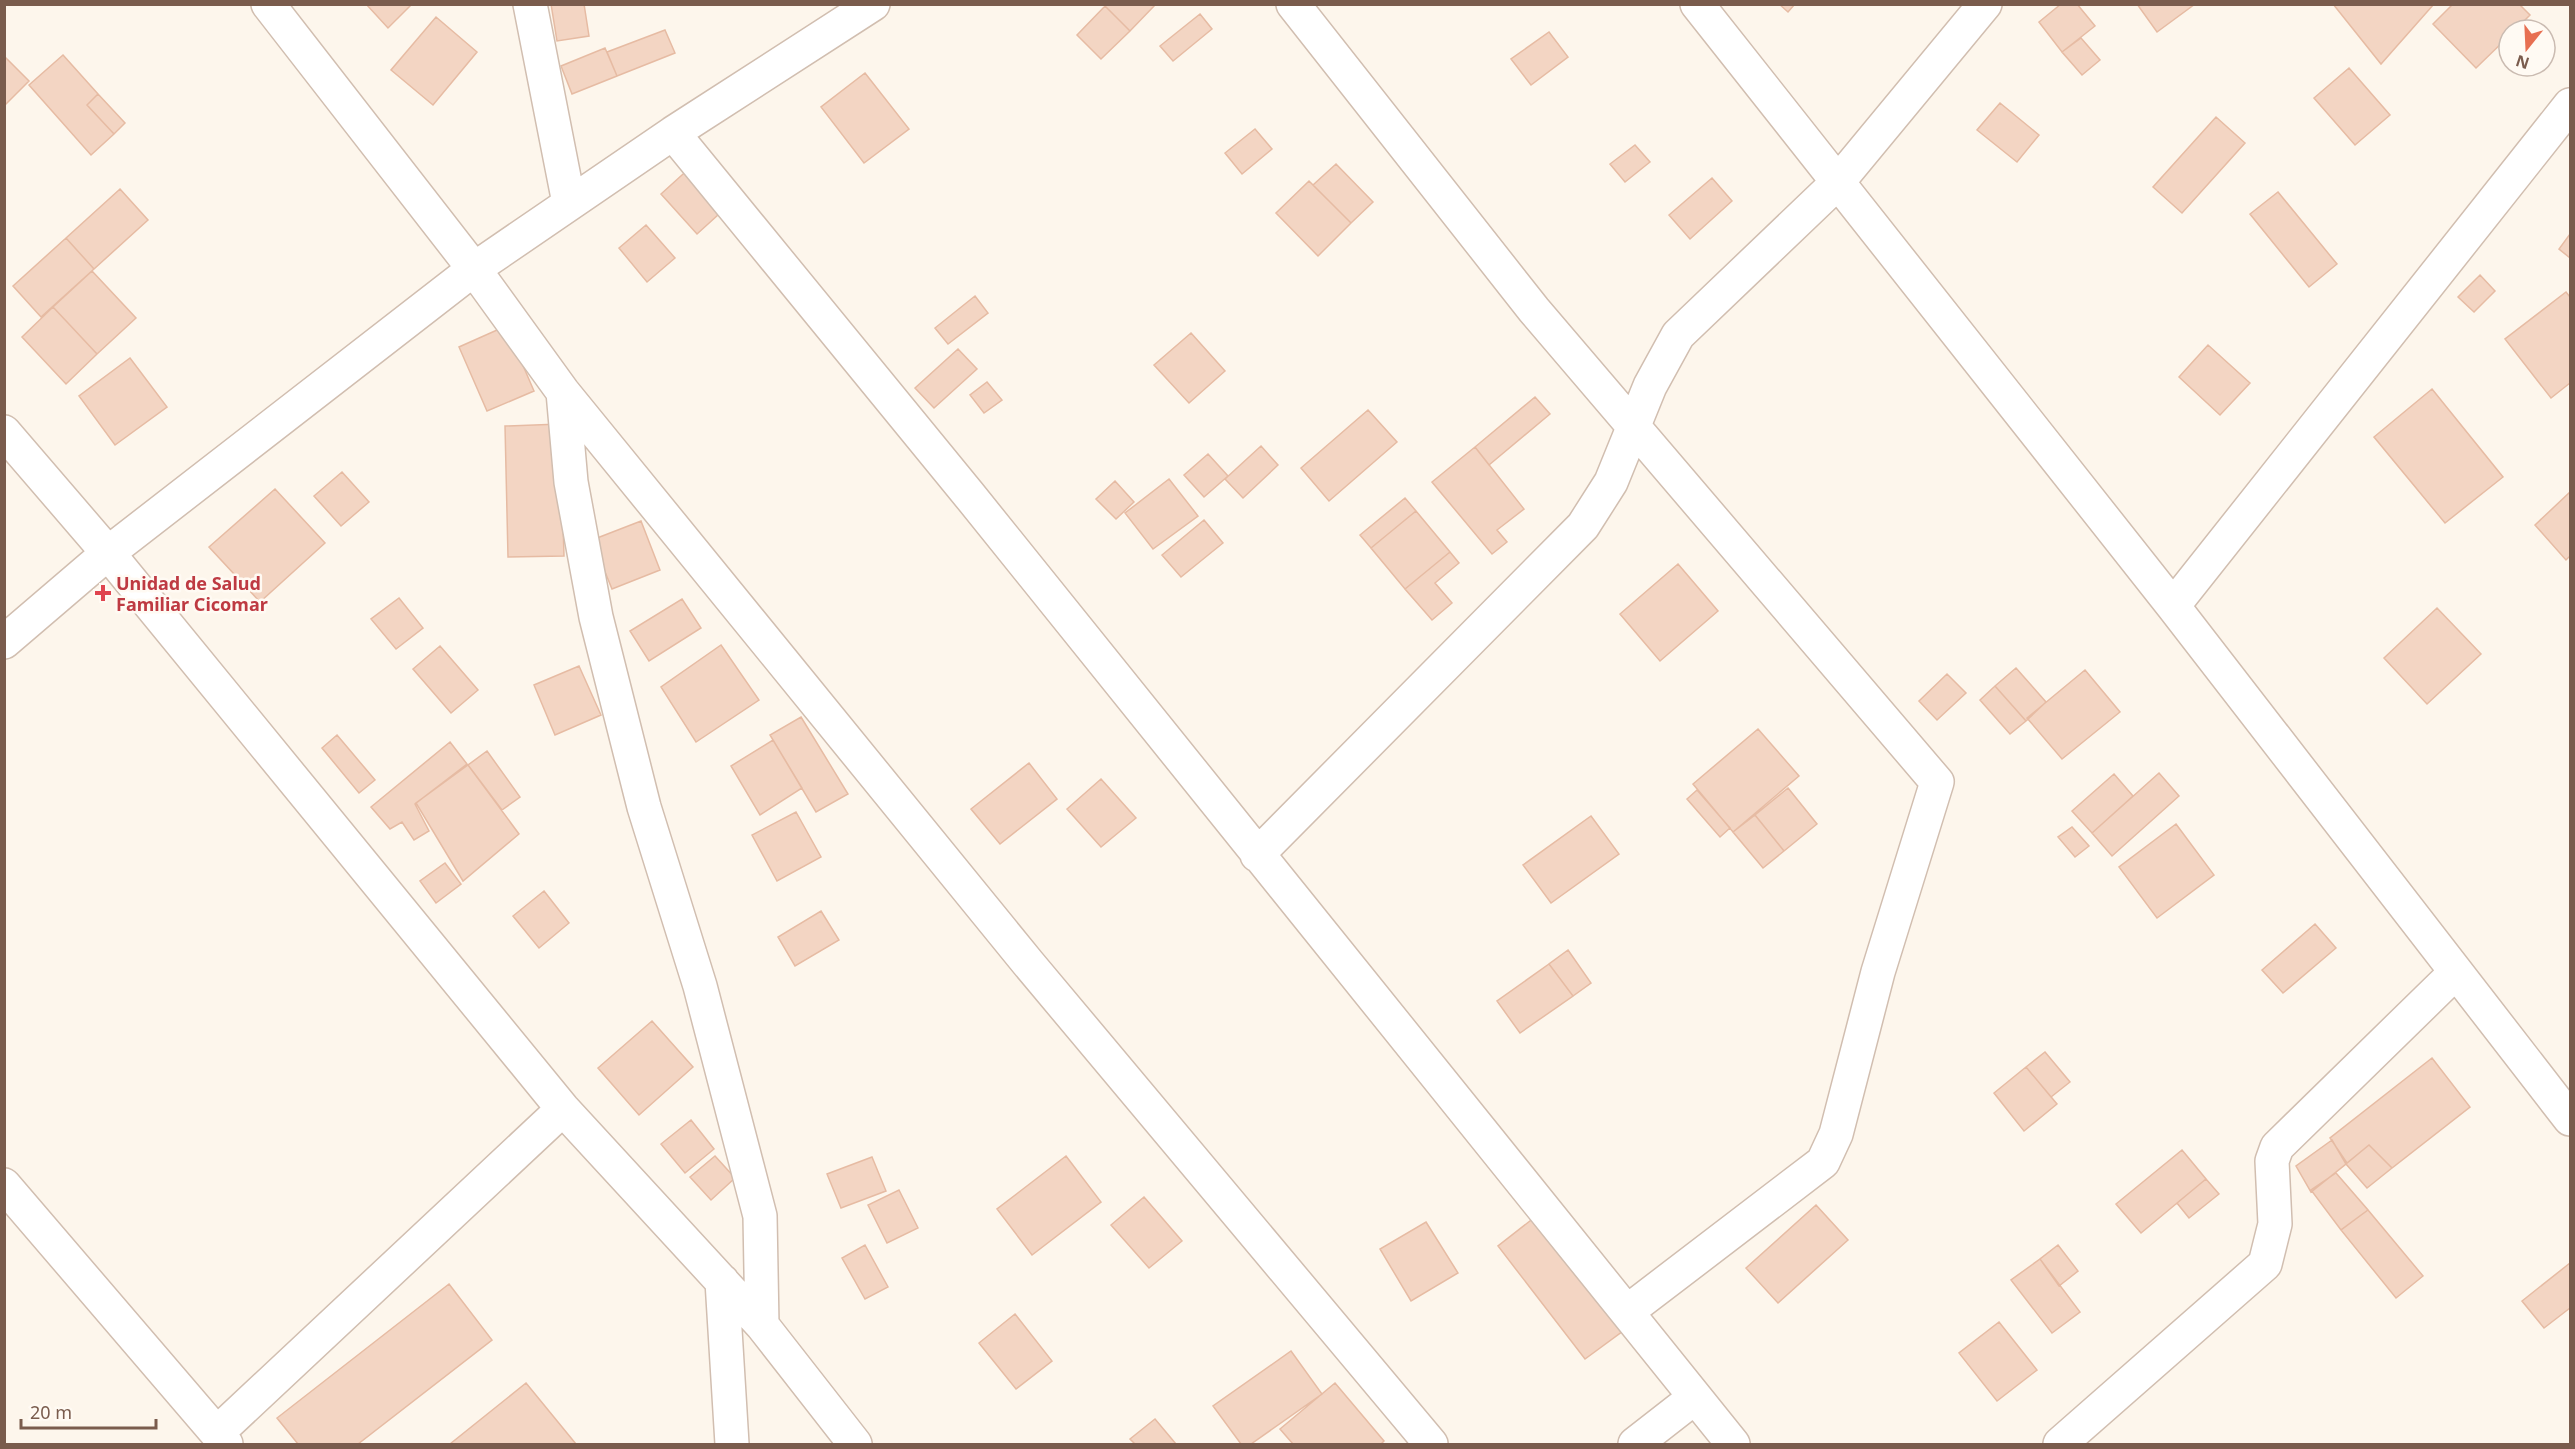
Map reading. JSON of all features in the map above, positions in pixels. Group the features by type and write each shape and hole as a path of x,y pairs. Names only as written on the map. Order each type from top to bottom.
{"street":[{"path":"268,4 474,269 563,392 1028,963 1431,1444"},
{"path":"530,4 569,203"},
{"path":"1293,4 1534,310 1936,782 1878,972 1836,1134 1823,1162 1628,1311"},
{"path":"1696,4 2173,606 2571,1119"},
{"path":"1257,855 1583,526 1611,482 1650,386 1678,334 1837,183 1985,4"},
{"path":"4,642 108,553 474,269 860,8"},
{"path":"2173,606 2571,105"},
{"path":"673,134 970,496 1733,1444"},
{"path":"563,392 571,482 596,617 644,807 700,986 760,1216 762,1325"},
{"path":"4,432 108,553 563,1109 762,1325 855,1444"},
{"path":"2060,1444 2265,1264 2276,1224 2272,1161 2277,1147 2456,972"},
{"path":"4,1185 222,1439 563,1109"},
{"path":"722,1281 732,1444"},
{"path":"1635,1444 1694,1398"}],"building":[{"path":"366,4 412,4 388,28"},
{"path":"551,4 584,4 589,36 557,41"},
{"path":"1103,4 1156,4 1130,31"},
{"path":"1779,4 1795,4 1788,12"},
{"path":"2061,4 2077,4 2095,26 2062,52 2039,22"},
{"path":"2137,4 2195,4 2157,32"},
{"path":"2333,4 2434,4 2381,64"},
{"path":"2453,4 2519,4 2530,15 2527,18 2497,18 2497,48 2476,68 2433,24"},
{"path":"1105,6 1130,31 1101,59 1077,35"},
{"path":"1200,14 1212,29 1173,61 1160,46"},
{"path":"436,17 477,52 433,105 391,70"},
{"path":"665,30 675,53 617,76 607,52"},
{"path":"1549,32 1568,57 1531,85 1511,59"},
{"path":"2081,38 2100,60 2082,75 2062,52"},
{"path":"605,48 617,76 572,94 561,66"},
{"path":"63,55 98,94 87,105 114,134 91,155 29,85"},
{"path":"4,56 29,81 4,106"},
{"path":"2349,68 2390,115 2355,145 2314,98"},
{"path":"865,73 909,129 864,163 821,107"},
{"path":"98,94 125,123 114,134 87,105"},
{"path":"2000,103 2039,135 2017,162 1977,130"},
{"path":"2216,117 2245,143 2182,213 2153,187"},
{"path":"1255,129 1272,149 1242,174 1225,153"},
{"path":"1635,145 1650,162 1625,182 1610,164"},
{"path":"1336,164 1373,202 1351,223 1313,185"},
{"path":"693,165 729,205 697,234 661,194"},
{"path":"1712,178 1732,201 1690,239 1669,215"},
{"path":"1309,181 1351,223 1318,256 1276,213"},
{"path":"120,189 148,220 94,269 66,238"},
{"path":"2278,192 2337,264 2309,287 2250,214"},
{"path":"646,225 675,258 647,282 619,248"},
{"path":"2570,234 2570,258 2559,249"},
{"path":"66,238 94,269 41,317 13,286"},
{"path":"92,271 136,318 97,354 53,307"},
{"path":"2480,275 2495,291 2474,312 2458,297"},
{"path":"2566,292 2570,297 2570,383 2551,398 2505,339"},
{"path":"975,296 988,313 948,344 935,328"},
{"path":"53,307 97,354 66,384 22,337"},
{"path":"506,326 534,391 487,411 459,347"},
{"path":"1191,333 1225,371 1189,403 1154,365"},
{"path":"2208,345 2250,383 2220,415 2179,377"},
{"path":"958,349 977,369 934,408 915,388"},
{"path":"130,358 167,407 115,445 79,396"},
{"path":"987,382 1002,400 984,413 970,395"},
{"path":"2432,389 2503,477 2445,523 2374,437"},
{"path":"1535,397 1550,414 1489,465 1475,447"},
{"path":"1368,410 1397,442 1329,501 1301,468"},
{"path":"560,424 564,556 508,557 505,426"},
{"path":"1261,446 1278,465 1243,498 1225,479"},
{"path":"1475,447 1524,509 1497,530 1507,542 1492,554 1432,482"},
{"path":"1208,454 1228,476 1204,497 1184,475"},
{"path":"342,472 369,502 341,526 314,496"},
{"path":"1169,479 1198,516 1153,549 1125,513"},
{"path":"1115,481 1134,502 1116,519 1096,499"},
{"path":"275,489 325,543 260,602 209,547"},
{"path":"2570,492 2570,556 2566,560 2535,525"},
{"path":"1405,498 1416,511 1371,548 1360,535"},
{"path":"1416,511 1450,552 1405,589 1371,548"},
{"path":"1204,520 1223,543 1181,577 1162,555"},
{"path":"641,521 660,570 612,589 592,540"},
{"path":"1450,552 1459,563 1435,583 1452,603 1432,620 1405,589"},
{"path":"1678,564 1718,611 1660,661 1620,614"},
{"path":"399,598 423,628 396,649 371,619"},
{"path":"682,599 701,628 649,661 630,631"},
{"path":"2437,608 2481,654 2427,704 2384,658"},
{"path":"721,645 759,700 696,742 661,687"},
{"path":"440,646 478,690 451,713 413,669"},
{"path":"579,666 601,715 555,735 534,685"},
{"path":"2016,668 2046,702 2026,721 1995,686"},
{"path":"2085,670 2120,712 2062,759 2027,718"},
{"path":"1947,674 1966,693 1937,720 1919,701"},
{"path":"1995,686 2026,721 2010,734 1980,700"},
{"path":"801,717 848,794 816,812 770,735"},
{"path":"1758,729 1799,776 1733,832 1693,784"},
{"path":"337,735 375,780 359,793 322,748"},
{"path":"773,740 802,788 760,815 731,766"},
{"path":"450,742 467,764 415,804 429,831 414,840 402,822 390,829 371,807"},
{"path":"487,751 520,797 502,810 468,765"},
{"path":"1029,763 1057,799 1000,844 971,809"},
{"path":"468,765 519,834 463,881 416,803"},
{"path":"2159,773 2179,796 2112,856 2092,833"},
{"path":"2114,774 2133,796 2092,833 2072,811"},
{"path":"1101,779 1136,818 1101,847 1067,809"},
{"path":"1788,788 1817,824 1784,851 1755,815"},
{"path":"1697,790 1730,828 1720,837 1687,799"},
{"path":"796,812 821,857 777,881 752,835"},
{"path":"1755,815 1784,851 1763,868 1733,832"},
{"path":"1591,816 1619,854 1551,903 1523,865"},
{"path":"2176,824 2214,875 2157,918 2119,867"},
{"path":"2072,827 2089,846 2075,857 2058,837"},
{"path":"445,863 461,884 436,903 420,881"},
{"path":"544,891 569,923 539,948 513,916"},
{"path":"821,911 839,940 795,966 778,937"},
{"path":"2315,924 2336,948 2283,993 2262,970"},
{"path":"1568,950 1591,983 1573,996 1549,964"},
{"path":"1549,964 1573,996 1520,1033 1497,1001"},
{"path":"652,1021 693,1067 639,1115 598,1068"},
{"path":"2045,1052 2070,1082 2051,1097 2026,1067"},
{"path":"2432,1058 2470,1107 2392,1168 2369,1145 2347,1163 2330,1138"},
{"path":"2026,1067 2057,1104 2024,1131 1994,1093"},
{"path":"691,1120 714,1149 685,1173 661,1144"},
{"path":"2332,1140 2346,1164 2311,1192 2296,1166"},
{"path":"2369,1145 2392,1168 2367,1188 2346,1164"},
{"path":"2182,1150 2206,1179 2141,1233 2116,1204"},
{"path":"715,1156 735,1178 711,1200 690,1177"},
{"path":"1066,1156 1101,1202 1032,1255 997,1209"},
{"path":"872,1157 886,1191 841,1208 827,1174"},
{"path":"2336,1173 2368,1210 2341,1230 2311,1190"},
{"path":"2206,1179 2219,1194 2189,1218 2177,1203"},
{"path":"899,1190 918,1228 887,1243 868,1205"},
{"path":"1144,1197 1182,1241 1149,1268 1111,1225"},
{"path":"1816,1205 1848,1240 1778,1303 1746,1268"},
{"path":"2368,1210 2423,1276 2396,1298 2341,1230"},
{"path":"1535,1217 1623,1331 1585,1359 1498,1246"},
{"path":"1426,1222 1458,1273 1411,1301 1380,1249"},
{"path":"865,1245 888,1287 865,1299 842,1258"},
{"path":"2058,1245 2078,1271 2059,1286 2040,1259"},
{"path":"2040,1259 2080,1312 2052,1333 2011,1280"},
{"path":"2570,1263 2570,1308 2544,1328 2522,1301"},
{"path":"449,1284 492,1340 358,1444 298,1444 277,1418"},
{"path":"1015,1314 1052,1361 1016,1389 979,1343"},
{"path":"1999,1322 2037,1370 1997,1401 1959,1353"},
{"path":"1291,1351 1322,1394 1251,1444 1241,1444 1213,1406"},
{"path":"526,1383 576,1444 450,1444"},
{"path":"1335,1383 1384,1441 1381,1444 1293,1444 1280,1429"},
{"path":"1155,1419 1176,1444 1135,1444 1130,1439"}],"place":[{"name":"Unidad de Salud Familiar Cicomar","path":"103,593"}]}
